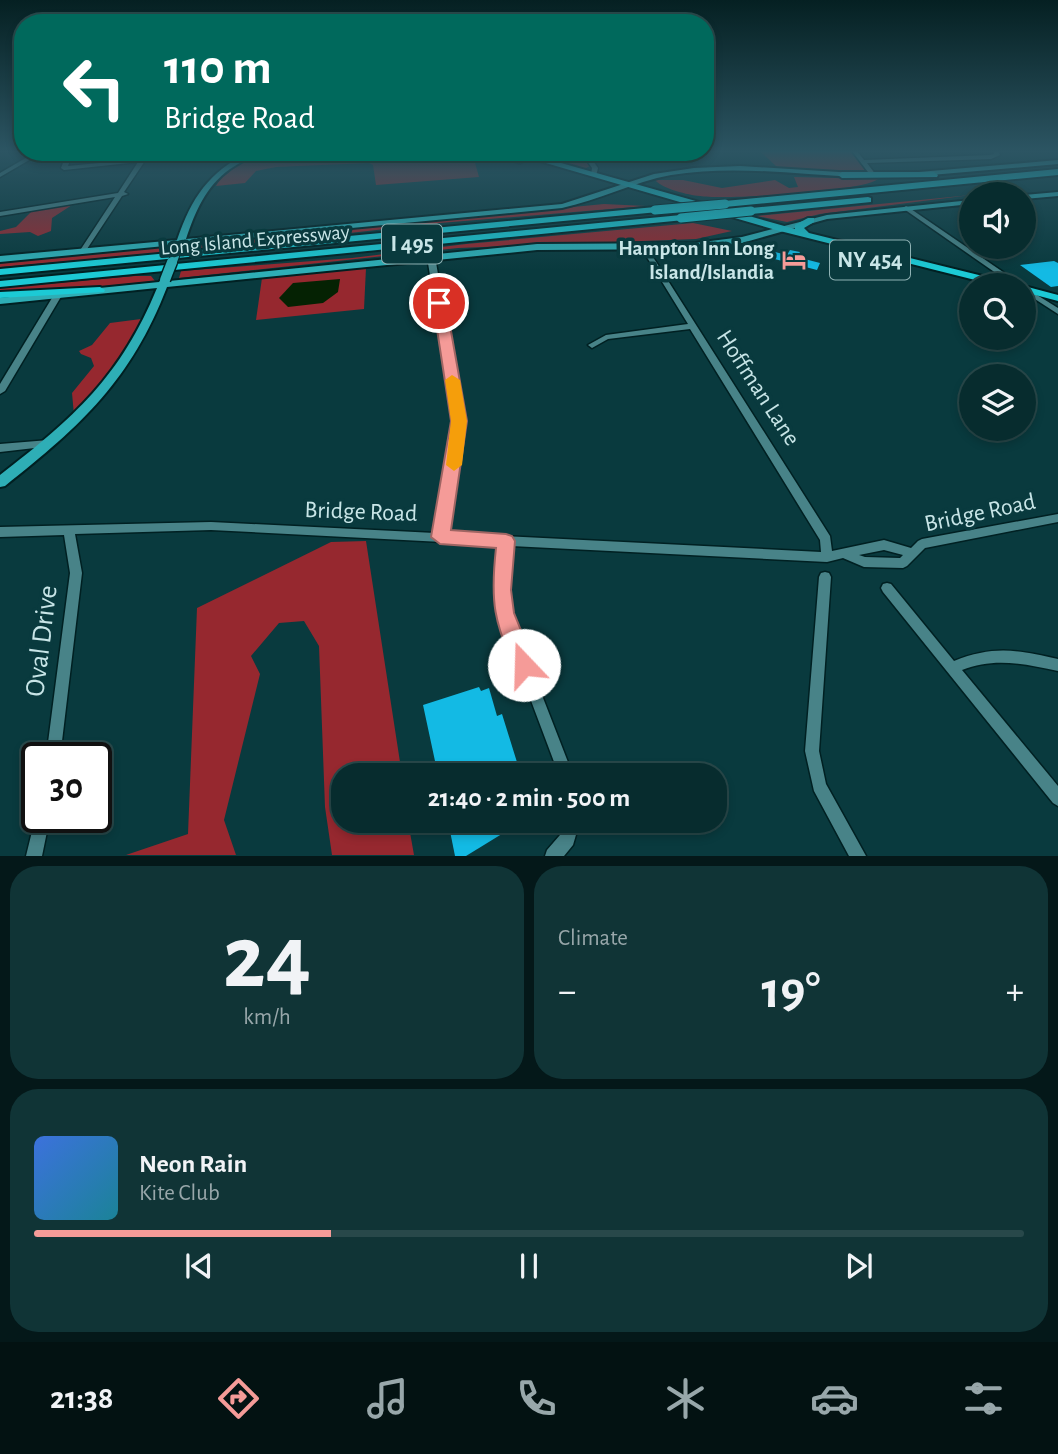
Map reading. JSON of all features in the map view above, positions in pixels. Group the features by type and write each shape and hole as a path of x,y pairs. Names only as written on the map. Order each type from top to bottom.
{"highway":[{"name":"NY 454","path":"619,191 766,233 959,281"},
{"name":"NY 454","path":"649,191 779,228 959,273"},
{"name":"Long Island Expressway","path":"0,272 861,191"},
{"name":"Long Island Expressway","path":"0,284 963,191"},
{"path":"807,235 798,228 811,219"},
{"path":"0,298 100,290"},
{"path":"1036,292 1058,298"},
{"path":"1036,301 1058,309"}],"main road":[{"path":"0,482 50,444 92,403 126,364 147,328 202,191"},
{"path":"0,259 536,210 583,202 613,191"},
{"path":"1036,196 1058,194"},
{"path":"0,298 58,295 165,282 537,247 695,246 766,233 811,219 959,203"}],"street":[{"path":"82,252 119,191"},
{"path":"0,214 125,194"},
{"path":"906,208 1001,273"},
{"name":"Hoffman Lane","path":"643,246 826,540 827,557"},
{"path":"431,257 459,421 440,537"},
{"path":"0,391 58,295"},
{"path":"1036,297 1043,302"},
{"path":"592,345 606,337 691,326"},
{"path":"0,448 50,444"},
{"name":"Bridge Road","path":"0,532 211,526 827,557 845,554 864,562 903,563 922,544 1058,517"},
{"name":"Oval Drive","path":"55,742 75,583 69,530"},
{"path":"506,541 501,590 504,613 561,763"},
{"path":"825,577 812,751 818,786 858,856"},
{"path":"887,588 1058,798"},
{"path":"952,668 991,654 1009,654 1058,665"},
{"path":"34,856 38,833"},
{"path":"553,856 569,833"}],"shaded area":[{"path":"677,191 821,191 736,197"},
{"path":"959,196 820,214 787,222 757,216"},
{"path":"604,204 646,206 440,223 195,250 196,243"},
{"path":"72,205 52,218 51,231 38,236 30,232 0,234 0,231 16,227 32,211"},
{"path":"693,223 732,231 696,239 458,248 179,278 181,271 352,258 466,244"},
{"path":"167,247 164,253 0,267 0,261"},
{"path":"366,268 364,309 256,320 262,278"},
{"path":"151,276 155,281 66,290 0,291 0,288"},
{"path":"340,279 338,292 323,303 288,307 279,298 293,283"},
{"path":"141,319 126,355 74,415 72,393 94,366 91,358 79,351 92,345 110,323"},
{"path":"366,541 400,763 331,763 331,833 410,833 414,855 332,855 325,807 319,646 304,621 279,623 251,656 260,674 224,820 236,855 126,855 188,834 197,608 331,542"}],"building":[{"name":"Hampton Inn Long Island/Islandia","path":"763,249 787,255 790,250 800,252 797,257 820,263 817,270 759,255"},
{"path":"1054,261 1058,263 1058,286 1051,287 1036,276 1036,273 1031,273 1020,265"},
{"path":"479,687 481,691 489,688 497,716 502,714 517,763 435,763 423,705"},
{"path":"450,833 503,833 466,856 455,856"}],"slow traffic":[{"path":"452,380 459,421 454,465"}],"place":[{"name":"Hampton Inn Long Island/Islandia","path":"794,260"}],"route":[{"path":"439,303 459,421 440,537 506,541 501,590 504,613 524,665"}]}
